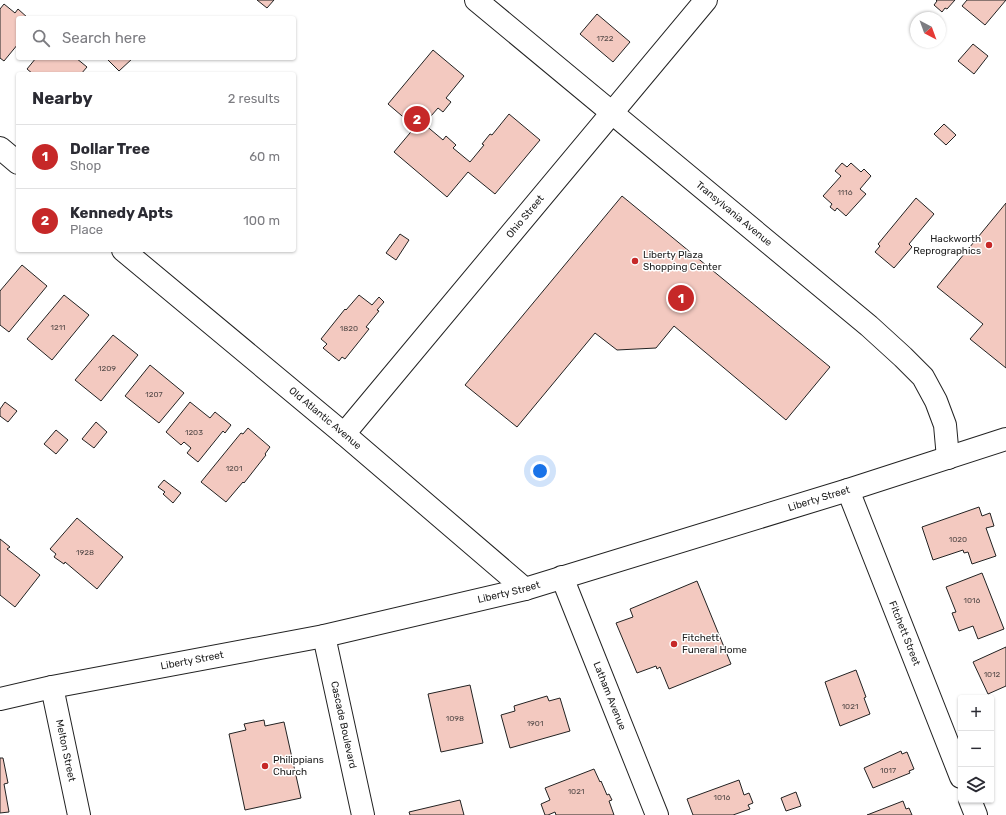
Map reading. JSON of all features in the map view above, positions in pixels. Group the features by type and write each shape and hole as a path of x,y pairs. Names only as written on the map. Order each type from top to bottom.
{"street":[{"name":"Transylvania Avenue","path":"476,0 869,326 903,357 923,377 936,401 945,425 948,458"},
{"name":"Ohio Street","path":"344,434 706,0"},
{"path":"0,148 16,161"},
{"name":"Old Atlantic Avenue","path":"125,252 344,434 525,589"},
{"name":"Liberty Street","path":"0,699 52,687 324,636 525,589 848,490 1006,439"},
{"name":"Fitchett Street","path":"848,490 958,769"},
{"name":"Latham Avenue","path":"562,577 657,815"},
{"name":"Cascade Boulevard","path":"324,636 362,815"},
{"name":"Melton Street","path":"52,687 79,815"},
{"path":"971,803 976,815"}],"building":[{"path":"257,0 274,0 267,8"},
{"path":"936,0 955,0 942,12 934,5 937,1"},
{"path":"967,0 1006,0 985,25 962,6"},
{"path":"4,4 15,13 18,9 26,16 16,16 16,46 4,61 0,58 0,9"},
{"path":"597,14 630,42 613,62 580,34"},
{"path":"973,44 988,56 974,74 958,61"},
{"path":"433,50 464,76 446,98 451,102 443,112 438,108 424,124 443,140 446,136 456,145 453,148 470,162 484,145 482,144 490,134 492,135 509,114 540,140 495,194 468,172 447,197 394,152 415,127 388,104"},
{"path":"34,60 78,60 87,67 83,72 31,72 27,69"},
{"path":"108,60 131,60 119,71"},
{"path":"944,124 956,135 946,145 934,134"},
{"path":"842,163 847,167 851,163 861,172 864,169 871,176 860,189 866,194 846,216 837,208 835,211 830,207 832,204 823,196 841,176 835,171"},
{"name":"Liberty Plaza Shopping Center","path":"622,196 830,367 786,420 674,326 656,348 617,350 595,333 517,427 465,385"},
{"path":"916,198 934,214 909,244 912,247 894,268 875,252 880,246 878,244"},
{"name":"Hackworth Reprographics","path":"1006,203 1006,368 970,339 983,324 937,287"},
{"path":"400,234 409,240 396,260 386,253"},
{"path":"22,265 47,286 9,332 0,325 0,291"},
{"path":"64,295 89,315 52,360 27,339"},
{"path":"359,295 372,305 379,297 384,302 377,310 379,311 366,327 369,329 345,359 342,357 339,361 323,348 327,344 321,339 345,309 346,310"},
{"path":"113,335 138,355 101,401 75,380"},
{"path":"150,365 184,393 159,423 125,396"},
{"path":"5,402 17,411 8,422 0,416 0,409"},
{"path":"190,402 210,418 215,412 231,425 225,433 223,431 198,462 187,453 191,448 184,442 181,445 166,432"},
{"path":"96,422 107,432 94,448 82,439"},
{"path":"248,428 270,447 265,454 266,455 244,483 243,482 226,502 201,482 241,433 243,434"},
{"path":"56,430 68,440 56,454 44,444"},
{"path":"164,480 181,493 173,503 163,494 165,492 158,487"},
{"path":"979,507 982,516 990,513 994,526 986,528 996,556 972,564 968,552 964,553 963,550 933,560 922,527"},
{"path":"77,518 123,557 97,589 65,562 64,564 54,557 56,554 50,549"},
{"path":"0,539 10,547 7,549 40,575 15,607 0,595"},
{"path":"982,573 1004,629 978,639 973,626 959,631 952,613 956,612 946,587"},
{"name":"Fitchett Funeral Home","path":"697,581 731,664 669,689 660,667 657,669 656,666 637,673 616,623 633,617 630,609"},
{"path":"1006,647 1006,686 988,694 973,662"},
{"path":"856,670 866,697 864,698 870,714 840,726 825,682"},
{"path":"470,685 483,743 441,752 428,694"},
{"path":"547,696 549,701 560,698 570,731 510,748 501,715 515,711 514,706"},
{"name":"Philippians Church","path":"264,720 265,726 284,722 301,798 245,810 229,734 246,730 244,724"},
{"path":"901,751 902,754 907,752 914,769 909,771 910,773 873,788 864,768"},
{"path":"0,758 3,758 8,783 4,784 9,812 0,813"},
{"path":"594,769 607,795 609,794 612,800 609,801 614,815 556,815 555,812 545,815 541,804 550,800 545,788"},
{"path":"739,780 744,795 749,793 753,803 748,805 750,809 733,815 693,815 687,799"},
{"path":"796,792 801,806 786,811 781,798"},
{"path":"460,800 464,815 410,815 409,812"},
{"path":"903,801 906,809 909,808 912,815 867,815"}],"place":[{"name":"Kennedy Apts","path":"417,119"},
{"name":"Hackworth Reprographics","path":"989,245"},
{"name":"Liberty Plaza Shopping Center","path":"635,261"},
{"name":"Dollar Tree","path":"681,298"},
{"name":"Fitchett Funeral Home","path":"674,644"},
{"name":"Philippians Church","path":"265,766"}]}
